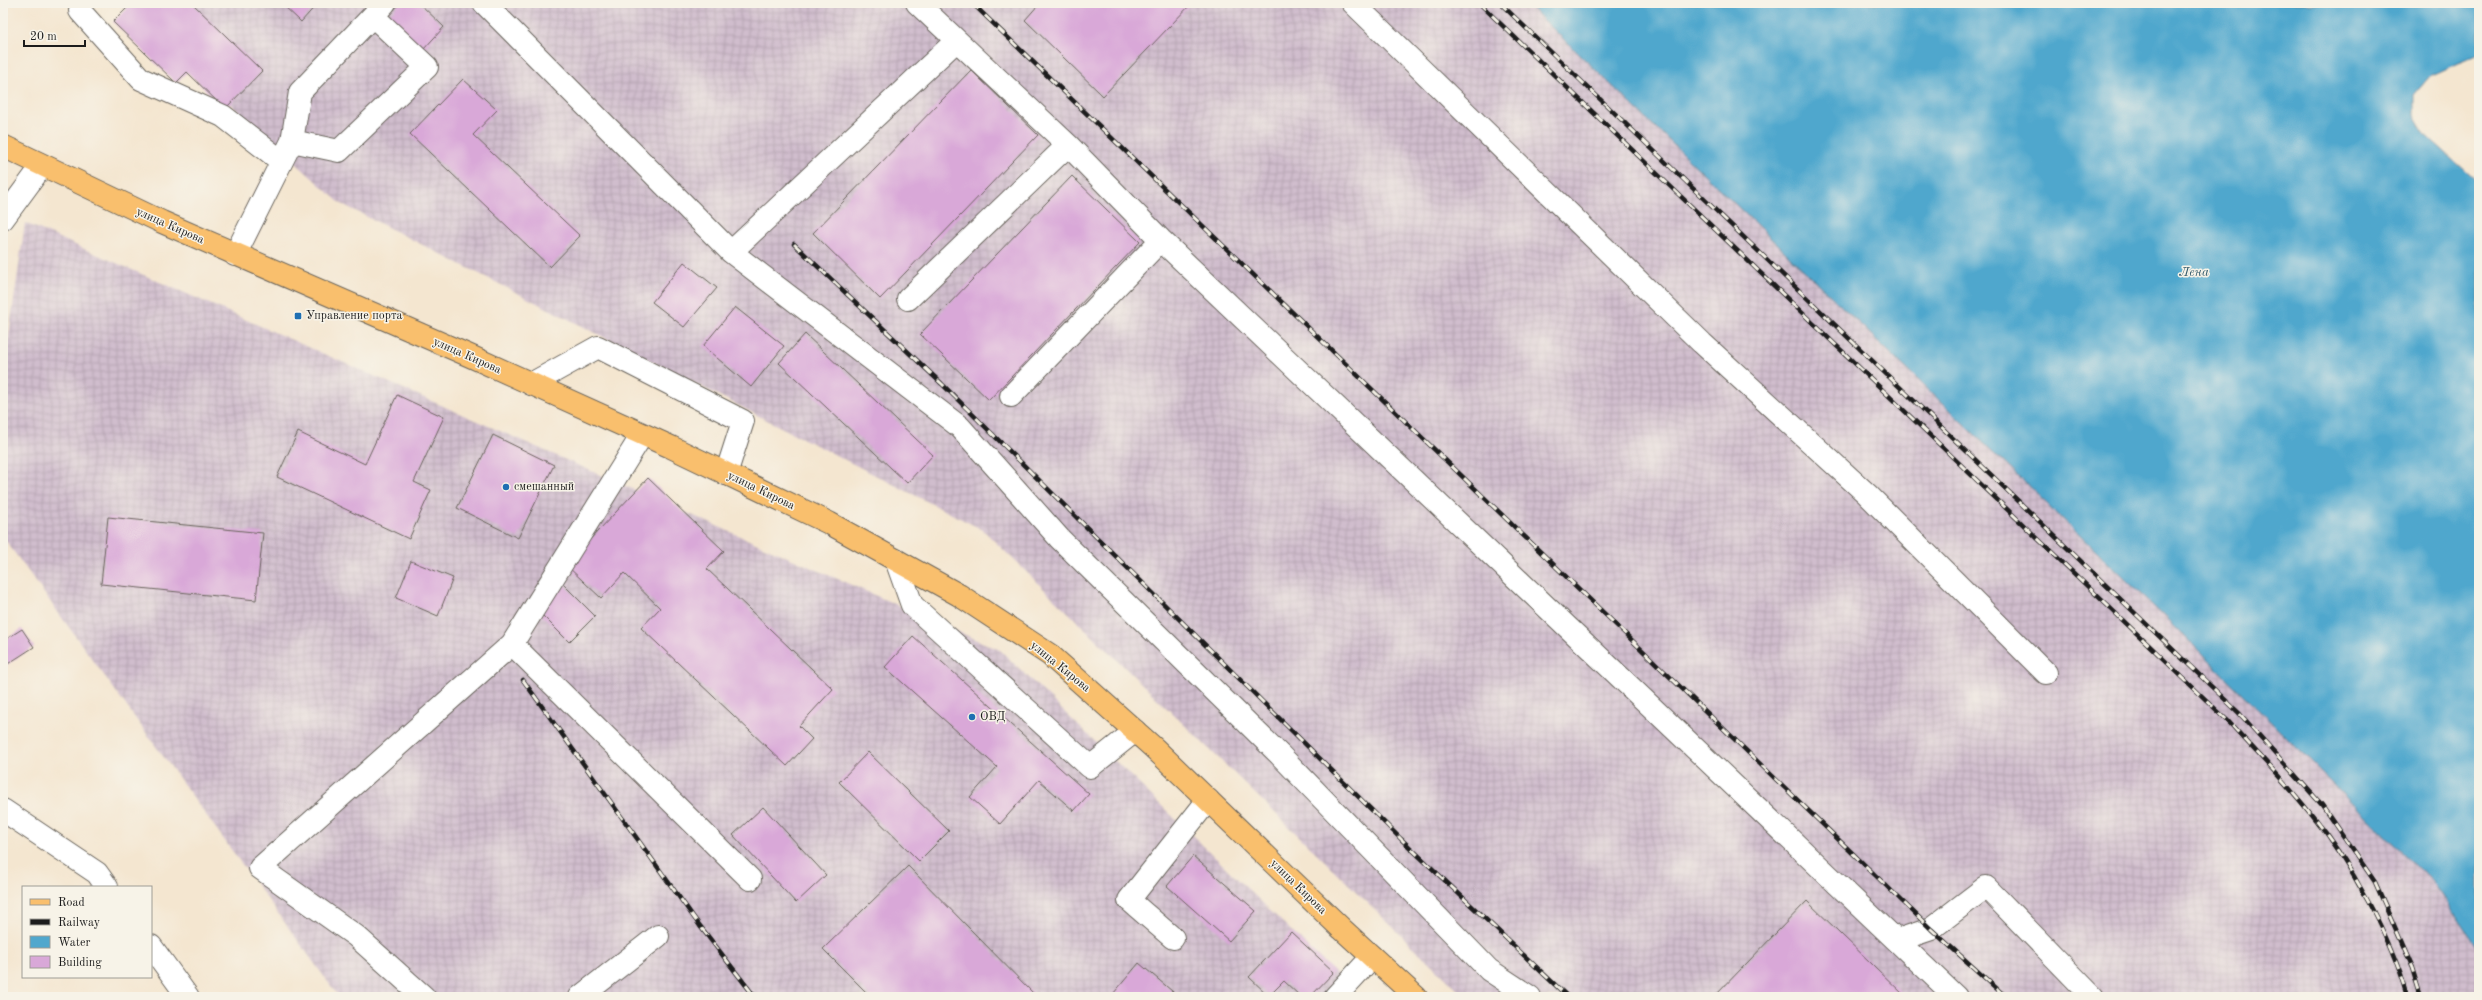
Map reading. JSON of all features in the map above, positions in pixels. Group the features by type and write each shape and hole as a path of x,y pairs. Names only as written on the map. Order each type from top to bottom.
{"main road":[{"name":"улица Кирова","path":"3,146 42,166 235,255 531,384 726,474 828,523 959,595 1050,655 1135,731 1416,997"}],"lane":[{"path":"484,3 730,252 960,427 1060,539 1280,755 1489,970 1530,997"},
{"path":"917,3 1068,145 1161,240 1898,940 1956,997"},
{"path":"1353,3 1702,343 1867,494 2046,673"},
{"path":"235,255 292,140 300,92 379,9 427,67 339,151 292,140"},
{"path":"80,11 142,79 223,116 281,161"},
{"path":"730,252 956,41"},
{"path":"908,299 1068,145"},
{"path":"3,220 42,166"},
{"path":"1011,396 1161,240"},
{"path":"531,384 598,347 743,421 726,474"},
{"path":"424,997 356,936 260,868 512,644 642,435"},
{"path":"896,560 912,605 1090,767 1135,731"},
{"path":"512,644 750,879"},
{"path":"1173,938 1129,900 1208,800"},
{"path":"3,810 97,873 106,886"},
{"path":"1898,940 1931,929 1986,887 2093,997"},
{"path":"580,997 658,936"},
{"path":"152,947 188,997"},
{"path":"1335,997 1372,957"}],"shaded area":[{"path":"118,3 1526,3 2175,627 2436,886 2479,949 2479,997 1465,997 983,530 340,203"},
{"path":"25,223 1000,650 1360,997 339,997 3,537 3,377"}],"water":[{"name":"Лена","path":"1526,3 2479,3 2479,54 2430,76 2414,95 2414,116 2424,133 2479,183 2479,949 2436,886 2175,627"}],"building":[{"path":"132,3 192,3 262,71 225,109 187,72 176,83 113,22"},
{"path":"281,3 318,3 301,22"},
{"path":"400,3 419,3 444,27 423,50 388,16"},
{"path":"1040,3 1192,3 1103,96 1025,20"},
{"path":"971,70 1038,135 880,299 813,233"},
{"path":"463,79 497,110 473,135 580,236 550,267 410,134"},
{"path":"1072,176 1140,242 989,400 920,334"},
{"path":"684,262 717,288 684,327 652,302"},
{"path":"735,307 784,346 751,387 703,346"},
{"path":"805,334 933,455 907,483 779,363"},
{"path":"397,395 444,417 414,482 431,490 409,539 277,477 298,432 365,464"},
{"name":"смешанный","path":"493,435 554,465 518,538 457,508"},
{"path":"648,478 724,551 707,569 833,689 799,726 812,739 787,766 641,628 660,608 624,573 601,598 566,565"},
{"path":"108,517 263,533 256,600 101,584"},
{"path":"411,561 453,578 438,616 396,598"},
{"path":"560,581 595,616 569,642 534,607"},
{"path":"22,629 34,647 3,667 3,641"},
{"name":"ОВД","path":"913,636 1089,794 1074,811 1039,780 1000,824 970,797 997,767 885,667"},
{"path":"868,752 949,831 919,861 839,782"},
{"path":"763,807 826,875 796,903 733,835"},
{"path":"1193,856 1256,911 1229,941 1167,886"},
{"path":"908,866 1037,997 871,997 823,949"},
{"path":"1807,901 1906,997 1714,997"},
{"path":"1291,932 1334,972 1310,997 1301,997 1284,981 1269,996 1249,977"},
{"path":"1139,963 1179,997 1117,997 1113,994"}],"railway":[{"path":"972,3 1931,929 2006,997"},
{"path":"1479,3 2227,720 2280,777 2340,854 2368,900 2380,925 2391,949 2408,997"},
{"path":"1500,3 2239,713 2322,805 2375,882 2413,968 2422,997"},
{"path":"794,244 942,384 1401,839 1568,997"},
{"path":"523,680 700,926 755,997"}],"place":[{"name":"Управление порта","path":"298,316"},
{"name":"смешанный","path":"506,487"},
{"name":"ОВД","path":"972,717"}]}
